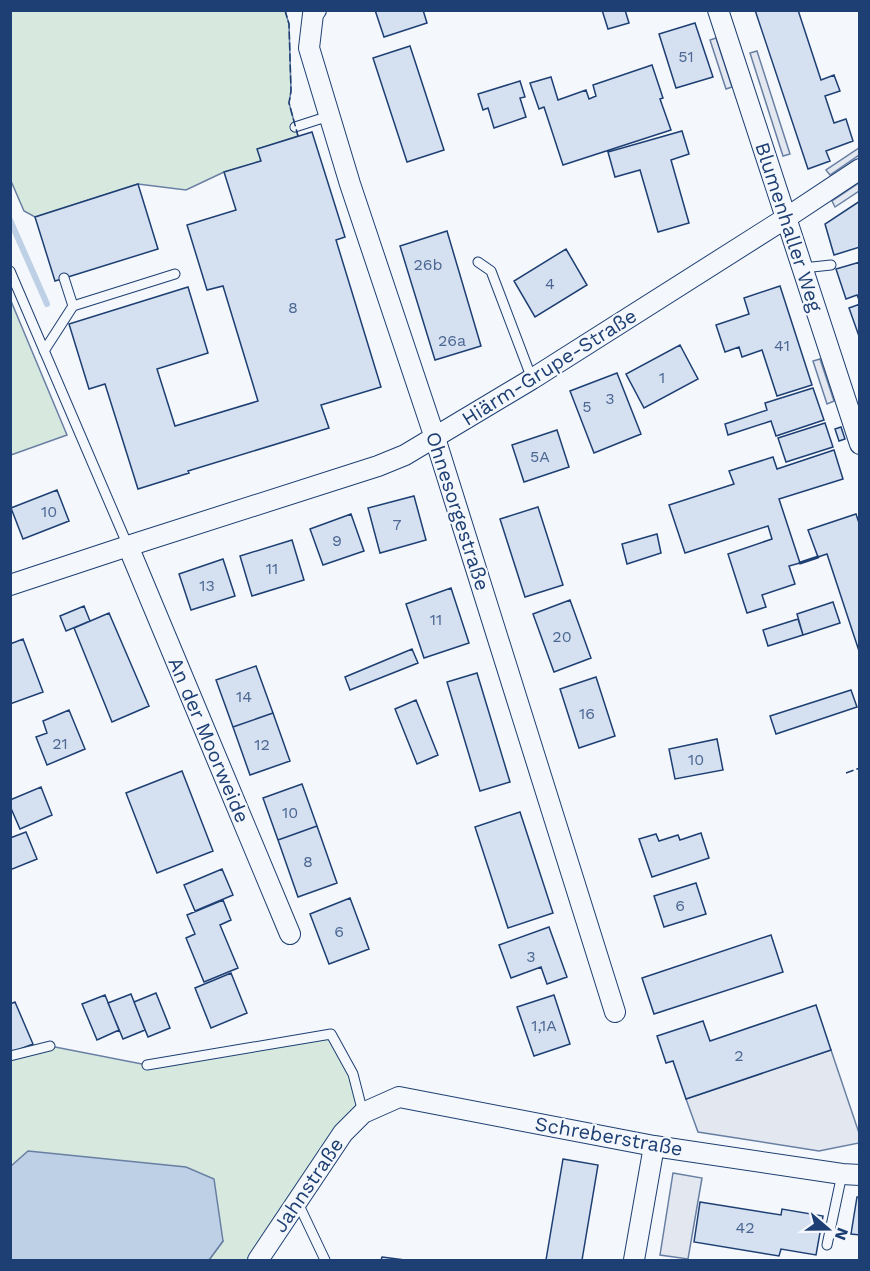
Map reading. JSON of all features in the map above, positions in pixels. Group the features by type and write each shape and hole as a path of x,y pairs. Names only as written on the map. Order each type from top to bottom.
{"street":[{"name":"Ohnesorgestraße","path":"316,10 313,14 309,48 329,116 435,438 615,1012"},
{"name":"Blumenhaller Weg","path":"718,10 860,444"},
{"name":"Hiärm-Grupe-Straße","path":"10,585 378,466 405,455 532,379 860,170"},
{"name":"An der Moorweide","path":"128,546 290,934"},
{"name":"Schreberstraße","path":"363,1113 399,1097 654,1146 851,1174"},
{"name":"Jahnstraße","path":"258,1260 343,1133 363,1113"},
{"path":"634,1260 654,1146"}],"lane":[{"path":"295,127 329,116"},
{"path":"478,262 491,271 532,379"},
{"path":"803,268 831,265"},
{"path":"10,271 128,546"},
{"path":"44,351 73,306 176,274"},
{"path":"64,278 73,306"},
{"path":"147,1065 331,1034 352,1074 363,1113"},
{"path":"10,1056 50,1046"},
{"path":"827,1245 851,1174"},
{"path":"297,1202 325,1260"}],"shaded area":[{"path":"10,11 285,11 289,24 291,91 289,103 298,136 258,149 261,161 224,172 186,190 138,184 35,217 24,211 11,181"},
{"path":"716,38 732,87 726,89 710,40"},
{"path":"757,51 790,154 783,156 750,53"},
{"path":"859,148 859,155 830,175 826,170"},
{"path":"859,183 859,191 835,207 832,201"},
{"path":"11,301 67,435 10,455"},
{"path":"820,359 834,401 827,404 813,361"},
{"path":"331,1034 353,1074 363,1113 258,1260 209,1260 223,1241 11,1166 11,1056 50,1046 147,1065"},
{"path":"831,1050 859,1133 859,1143 819,1151 698,1132 686,1099"},
{"path":"673,1173 702,1178 688,1259 660,1255"}],"water":[{"path":"28,1151 186,1167 214,1179 223,1241 209,1260 11,1260 11,1166"}],"building":[{"path":"375,10 423,10 427,23 384,37"},
{"path":"602,10 625,10 629,23 608,29"},
{"path":"755,10 798,10 821,80 834,75 840,91 825,96 834,123 846,119 853,141 826,151 830,161 808,169"},
{"path":"695,23 713,77 676,88 659,34"},
{"path":"410,46 444,150 407,162 373,58"},
{"path":"652,65 663,98 660,99 671,130 563,165 544,107 539,109 530,83 551,77 558,100 586,90 589,99 596,96 593,85"},
{"path":"520,81 525,97 520,98 526,117 494,128 488,108 483,110 478,94"},
{"path":"682,131 689,154 671,160 689,223 658,232 640,170 615,177 608,152"},
{"path":"312,132 345,237 336,240 381,387 321,405 329,428 188,471 189,473 138,489 105,384 89,389 69,324 188,287 208,353 157,369 175,426 258,401 223,286 207,290 187,225 236,210 224,172 261,161 257,149"},
{"path":"138,184 158,249 55,281 35,217"},
{"path":"860,201 860,247 834,255 825,224"},
{"path":"447,231 481,346 435,360 400,246"},
{"path":"566,249 587,285 535,317 514,281"},
{"path":"860,262 860,302 857,295 846,299 836,269"},
{"path":"780,286 812,385 777,396 762,350 742,357 739,347 725,352 716,325 749,314 744,298"},
{"path":"860,304 860,339 849,308"},
{"path":"680,345 698,379 644,408 626,374"},
{"path":"617,373 641,434 594,453 570,391"},
{"path":"813,388 824,420 776,436 771,421 728,435 725,424 767,410 765,403"},
{"path":"825,423 833,447 786,462 778,438"},
{"path":"841,427 845,439 839,441 835,429"},
{"path":"557,430 569,467 524,482 512,445"},
{"path":"834,450 843,479 779,499 800,563 789,566 795,584 762,595 766,607 747,613 728,554 772,539 768,526 685,553 669,505 734,484 729,471 773,457 777,469"},
{"path":"57,490 69,521 23,539 11,508"},
{"path":"414,496 426,540 380,553 368,508"},
{"path":"538,507 563,585 525,597 500,519"},
{"path":"351,514 364,551 323,565 310,529"},
{"path":"856,514 860,526 860,654 827,554 818,557 808,530"},
{"path":"657,534 661,553 627,564 622,544"},
{"path":"292,540 304,580 252,596 240,556"},
{"path":"223,559 235,596 191,610 179,574"},
{"path":"451,588 469,643 424,658 406,604"},
{"path":"570,600 591,658 554,672 533,614"},
{"path":"833,602 840,623 803,635 797,614"},
{"path":"84,606 90,621 66,631 60,616"},
{"path":"109,613 149,706 112,722 74,628"},
{"path":"798,619 803,635 768,646 763,630"},
{"path":"23,639 43,692 10,704 10,644"},
{"path":"412,649 418,663 350,690 345,677"},
{"path":"256,666 273,713 233,727 216,680"},
{"path":"477,673 510,782 480,791 447,682"},
{"path":"596,677 615,736 579,748 560,689"},
{"path":"851,690 857,707 776,734 770,716"},
{"path":"416,700 438,755 417,764 395,709"},
{"path":"69,710 85,749 47,765 36,737 47,733 43,721"},
{"path":"273,713 290,761 250,775 233,727"},
{"path":"717,739 723,770 675,779 669,749"},
{"path":"182,771 213,851 157,873 126,793"},
{"path":"302,784 317,826 278,840 263,798"},
{"path":"41,787 52,815 20,829 10,806 10,800"},
{"path":"520,812 553,913 508,928 475,827"},
{"path":"317,826 337,883 298,897 278,840"},
{"path":"26,832 37,859 10,870 10,838"},
{"path":"701,833 709,858 652,877 639,839 656,834 659,841 678,835 680,840"},
{"path":"222,869 233,895 195,911 184,885"},
{"path":"696,883 706,914 664,927 654,896"},
{"path":"350,898 369,949 329,964 310,914"},
{"path":"223,900 231,920 220,925 238,968 204,982 186,938 195,934 187,915"},
{"path":"549,927 567,977 547,984 541,967 511,978 499,945"},
{"path":"771,935 783,972 654,1014 642,978"},
{"path":"231,973 247,1013 211,1028 195,988"},
{"path":"156,993 170,1028 148,1037 134,1002"},
{"path":"131,994 145,1030 123,1039 108,1003"},
{"path":"105,995 119,1030 97,1040 82,1004"},
{"path":"554,995 570,1044 534,1056 517,1007"},
{"path":"15,1002 33,1044 10,1053 10,1004"},
{"path":"816,1005 831,1050 686,1099 673,1061 666,1063 657,1036 703,1021 710,1041"},
{"path":"563,1159 598,1165 582,1260 546,1260"},
{"path":"857,1197 860,1197 860,1235 851,1234"},
{"path":"700,1202 781,1215 782,1209 823,1216 816,1255 781,1249 779,1256 694,1242"},
{"path":"382,1257 405,1260 381,1260"}],"waterway":[{"path":"10,220 47,304"}],"fence":[{"path":"285,10 289,24 291,91 289,103 298,136"},
{"path":"846,773 860,768"}],"wall":[{"path":"800,563 818,557"}]}
